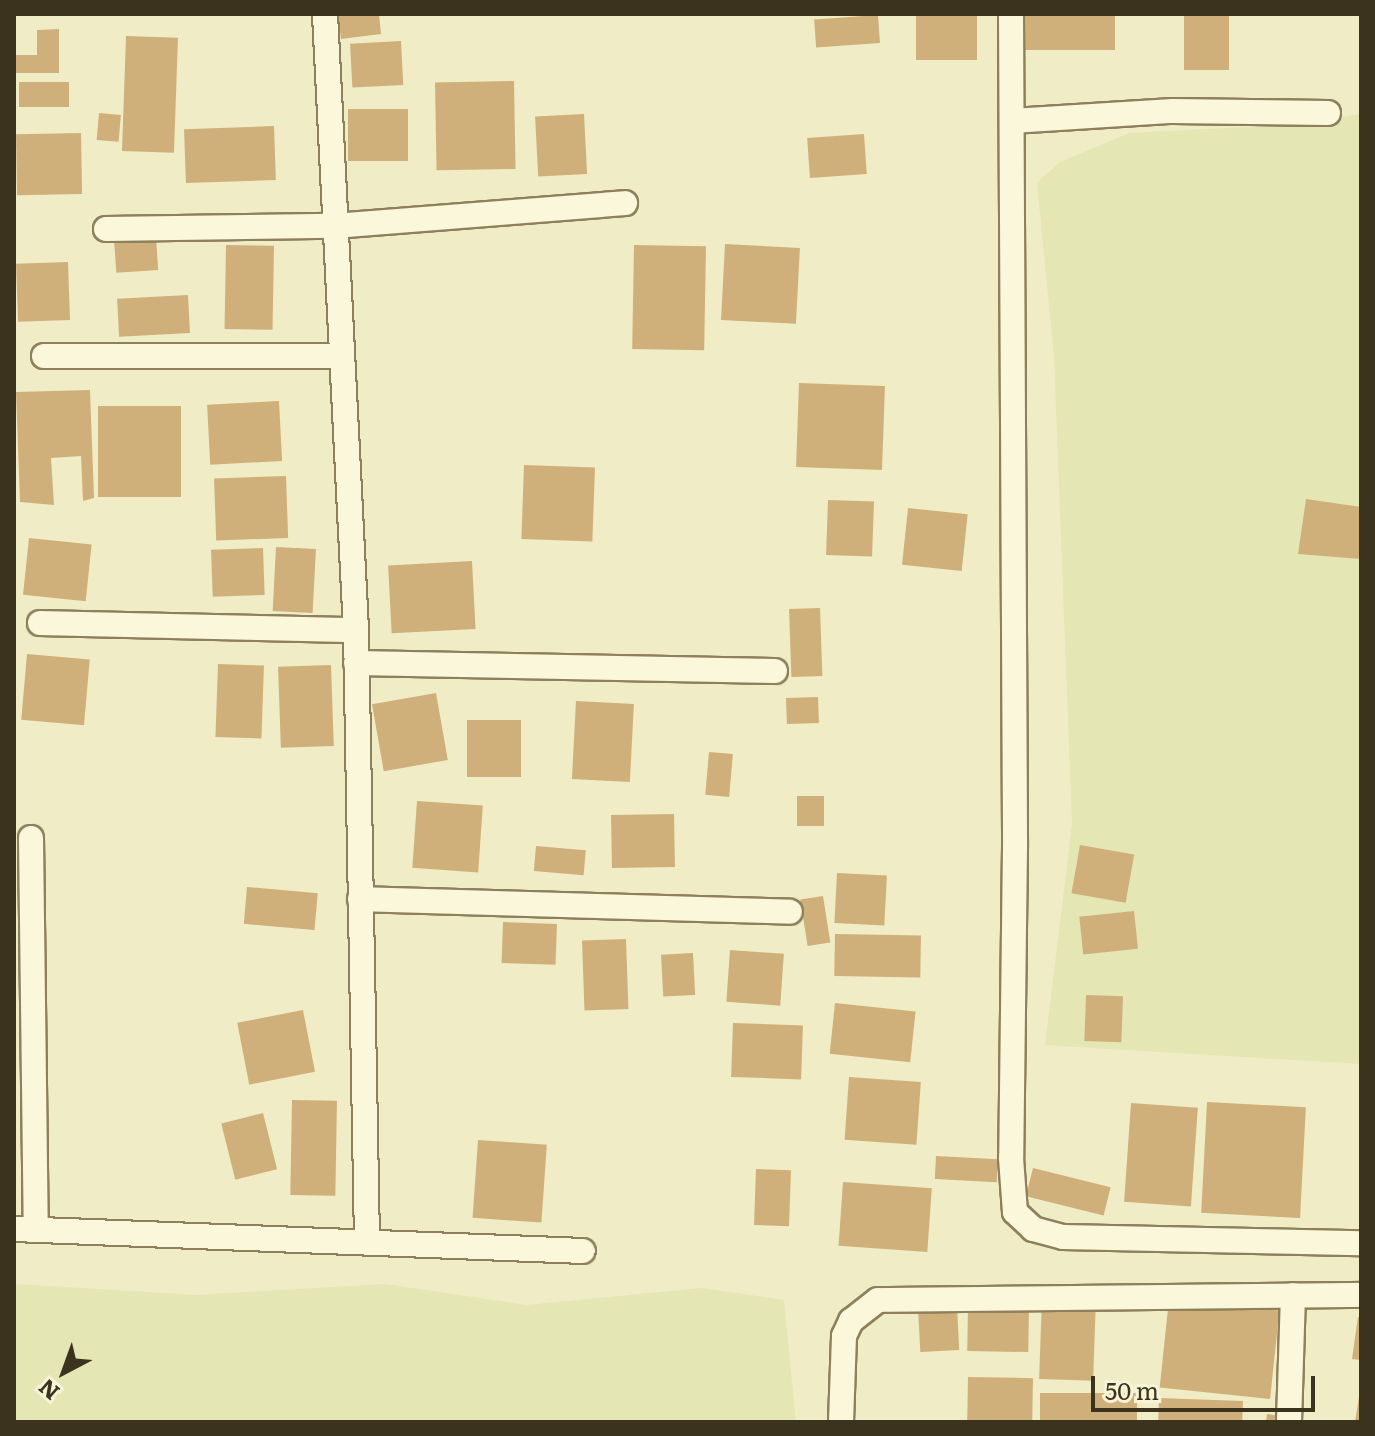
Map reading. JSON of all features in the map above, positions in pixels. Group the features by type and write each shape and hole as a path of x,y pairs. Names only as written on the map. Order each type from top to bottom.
{"street":[{"path":"325,14 356,630 367,1239"},
{"path":"1011,14 1011,1158 1015,1212 1033,1229 1063,1237 1361,1243"},
{"path":"1012,121 1173,111 1328,113"},
{"path":"106,229 334,226 625,203"},
{"path":"44,356 341,356"},
{"path":"40,623 356,630"},
{"path":"356,663 775,671"},
{"path":"31,838 25,1229 367,1239 583,1251"},
{"path":"360,899 790,912"},
{"path":"1289,1422 1293,1295"},
{"path":"841,1422 844,1336 857,1315 878,1300 1361,1295"}],"green space":[{"path":"1361,114 1361,1064 1045,1045 1072,824 1054,356 1037,183 1060,162 1129,133 1287,125"},
{"path":"14,1284 196,1295 385,1284 526,1305 702,1288 784,1300 796,1422 14,1422"}],"building":[{"path":"338,14 379,14 381,34 341,39"},
{"path":"916,14 977,14 977,60 916,60"},
{"path":"1024,14 1115,14 1115,50 1024,50"},
{"path":"1184,14 1229,14 1229,70 1184,70"},
{"path":"878,15 880,43 816,47 814,19"},
{"path":"59,29 59,73 14,73 14,55 37,55 37,30"},
{"path":"126,36 178,38 174,153 122,151"},
{"path":"401,41 403,85 352,88 350,44"},
{"path":"514,81 516,169 437,170 435,82"},
{"path":"19,82 69,82 69,107 19,107"},
{"path":"348,109 408,109 408,161 348,161"},
{"path":"99,113 121,115 119,142 97,140"},
{"path":"584,114 587,174 538,176 535,117"},
{"path":"274,126 276,180 186,183 184,129"},
{"path":"81,133 82,194 17,195 16,134"},
{"path":"864,134 867,174 810,178 807,138"},
{"path":"156,238 158,270 116,273 114,241"},
{"path":"725,244 800,248 796,324 721,320"},
{"path":"226,245 274,246 273,330 225,329"},
{"path":"634,245 706,246 704,350 632,349"},
{"path":"68,262 70,320 18,322 16,264"},
{"path":"188,295 190,333 119,337 117,299"},
{"path":"799,383 885,386 882,470 796,467"},
{"path":"90,390 94,498 83,501 81,456 51,458 54,505 20,502 16,392"},
{"path":"279,401 282,461 210,465 207,405"},
{"path":"98,406 181,406 181,497 98,497"},
{"path":"524,465 595,467 592,541 521,539"},
{"path":"286,476 288,538 216,540 214,479"},
{"path":"1306,499 1361,507 1361,559 1298,554"},
{"path":"828,500 874,502 872,557 826,555"},
{"path":"908,508 968,514 962,571 902,565"},
{"path":"29,538 92,545 86,601 23,595"},
{"path":"276,547 316,549 313,613 273,611"},
{"path":"263,548 265,595 213,597 211,550"},
{"path":"472,561 476,629 392,633 388,565"},
{"path":"820,608 822,676 791,677 789,609"},
{"path":"27,654 90,659 84,725 21,720"},
{"path":"218,664 264,666 261,739 215,737"},
{"path":"331,665 334,746 281,748 278,667"},
{"path":"436,693 448,760 384,771 372,704"},
{"path":"818,697 819,723 787,724 786,698"},
{"path":"576,701 634,704 630,782 572,779"},
{"path":"467,720 521,720 521,777 467,777"},
{"path":"709,752 733,754 729,797 705,795"},
{"path":"797,796 824,796 824,826 797,826"},
{"path":"417,801 483,806 478,872 412,868"},
{"path":"674,814 675,867 612,868 611,815"},
{"path":"1080,845 1134,855 1126,903 1071,893"},
{"path":"536,846 586,850 584,875 534,871"},
{"path":"837,873 887,876 884,926 834,923"},
{"path":"247,887 318,893 315,930 244,924"},
{"path":"823,896 830,942 808,946 800,900"},
{"path":"1134,911 1138,949 1083,955 1079,917"},
{"path":"503,922 557,924 556,965 502,963"},
{"path":"835,934 921,936 920,977 834,976"},
{"path":"626,939 628,1009 584,1010 582,941"},
{"path":"730,950 784,954 780,1006 726,1002"},
{"path":"693,953 695,995 663,997 661,955"},
{"path":"1086,995 1123,996 1121,1042 1084,1041"},
{"path":"835,1003 916,1011 910,1062 830,1054"},
{"path":"303,1010 315,1072 249,1085 237,1023"},
{"path":"733,1023 803,1025 801,1079 731,1077"},
{"path":"849,1077 921,1082 916,1145 845,1140"},
{"path":"292,1100 337,1101 335,1196 290,1195"},
{"path":"1207,1102 1306,1107 1300,1218 1201,1213"},
{"path":"1131,1103 1198,1108 1191,1206 1124,1202"},
{"path":"263,1113 277,1169 235,1180 221,1123"},
{"path":"478,1140 547,1145 541,1223 473,1218"},
{"path":"936,1156 998,1159 997,1182 935,1179"},
{"path":"1033,1168 1111,1187 1104,1215 1026,1196"},
{"path":"756,1169 791,1170 789,1226 754,1225"},
{"path":"843,1182 932,1188 927,1252 839,1246"},
{"path":"1042,1297 1096,1299 1093,1381 1039,1379"},
{"path":"1169,1299 1279,1311 1270,1399 1160,1388"},
{"path":"957,1307 959,1350 920,1352 918,1309"},
{"path":"968,1307 1029,1308 1028,1352 967,1351"},
{"path":"1358,1317 1361,1317 1361,1360 1352,1359"},
{"path":"968,1377 1033,1378 1032,1422 967,1422"},
{"path":"1040,1393 1137,1393 1137,1422 1040,1422"},
{"path":"1359,1397 1361,1422 1355,1422"},
{"path":"1159,1398 1243,1401 1242,1422 1158,1422"},
{"path":"1267,1414 1281,1416 1280,1422 1266,1422"}]}
